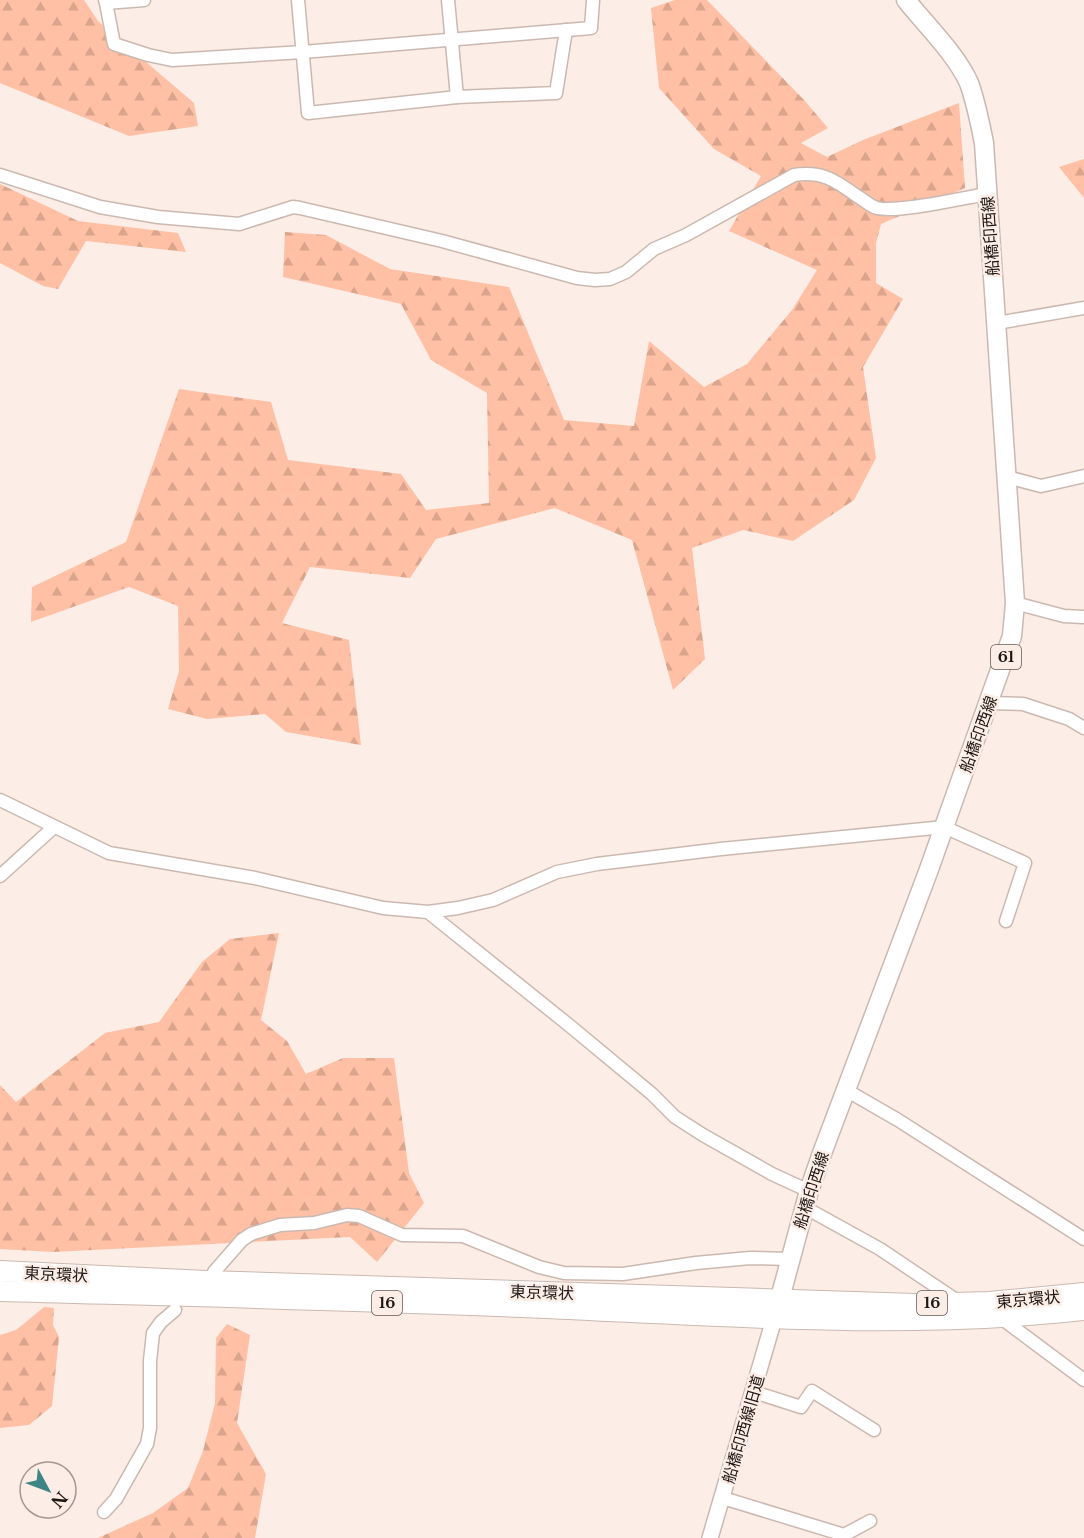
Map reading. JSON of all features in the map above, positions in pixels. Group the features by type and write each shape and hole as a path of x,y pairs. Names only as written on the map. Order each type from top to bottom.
{"highway":[{"name":"東京環状","path":"0,1271 777,1310 916,1321 1002,1318 1084,1310"},
{"name":"東京環状","path":"0,1292 542,1308 777,1310 989,1302 1084,1293"}],"main road":[{"name":"船橋印西線","path":"777,1310 807,1199 1008,650 1015,603 984,143 980,120 968,82 958,64 906,0"}],"street":[{"path":"144,0 106,2 114,44 148,56 172,60 303,52 591,28 593,0"},
{"path":"298,0 308,113 456,98 556,93 566,30"},
{"path":"448,0 456,98"},
{"path":"0,175 100,207 168,218 239,224 292,207 300,208 407,232 577,278 595,280 610,279 626,272 654,249 686,235 794,175 809,173 823,175 867,203 885,209 987,194"},
{"path":"997,323 1084,308"},
{"path":"1007,477 1041,486 1084,476"},
{"path":"1015,603 1064,616 1084,617"},
{"path":"989,703 1023,704 1069,719 1084,728"},
{"path":"0,800 109,853 255,878 383,908 428,912 493,900 557,872 597,864 944,827 1025,863 1006,921"},
{"path":"0,876 54,827"},
{"path":"428,912 643,1086 675,1117 772,1174 880,1250 960,1302 1002,1318 1084,1380"},
{"path":"846,1090 898,1120 1084,1239"},
{"path":"214,1272 242,1240 251,1234 280,1225 314,1223 347,1215 359,1216 402,1235 463,1236 539,1267 564,1273 623,1274 750,1258 790,1259"},
{"path":"104,1512 116,1499 147,1444 150,1428 150,1361 153,1333 161,1322 175,1310"},
{"name":"船橋印西線旧道","path":"710,1538 777,1310"},
{"path":"754,1392 801,1407 812,1391 874,1430"},
{"path":"723,1498 844,1535 870,1521"}],"green space":[{"path":"0,0 84,0 98,21 194,103 198,126 129,136 0,83"},
{"path":"675,0 707,0 804,100 828,128 801,143 827,157 863,140 959,103 965,188 881,224 876,243 876,283 903,299 863,367 876,458 854,500 793,541 743,530 692,548 705,659 673,690 632,540 555,508 436,539 410,578 310,567 282,623 349,640 361,745 286,732 265,714 207,719 168,709 179,671 178,606 129,587 31,622 32,587 126,542 179,389 271,402 288,460 401,474 426,510 489,503 487,393 431,360 401,304 283,277 285,232 326,235 390,269 509,287 564,420 634,426 649,341 704,387 747,364 792,310 817,270 729,231 761,176 714,149 659,88 651,8"},
{"path":"1084,159 1084,198 1059,167"},
{"path":"0,184 78,221 178,233 186,252 86,241 58,289 43,286 0,263"},
{"path":"279,933 261,1020 287,1041 306,1074 343,1058 394,1058 409,1173 424,1203 377,1262 350,1237 53,1252 0,1249 0,1085 16,1102 105,1033 159,1022 202,962 230,939"},
{"path":"44,1307 54,1308 53,1325 59,1337 52,1406 29,1425 0,1428 0,1335 16,1330"},
{"path":"227,1324 250,1335 237,1423 266,1474 255,1538 98,1538 153,1513 188,1488 203,1451 215,1403 216,1338"}]}
